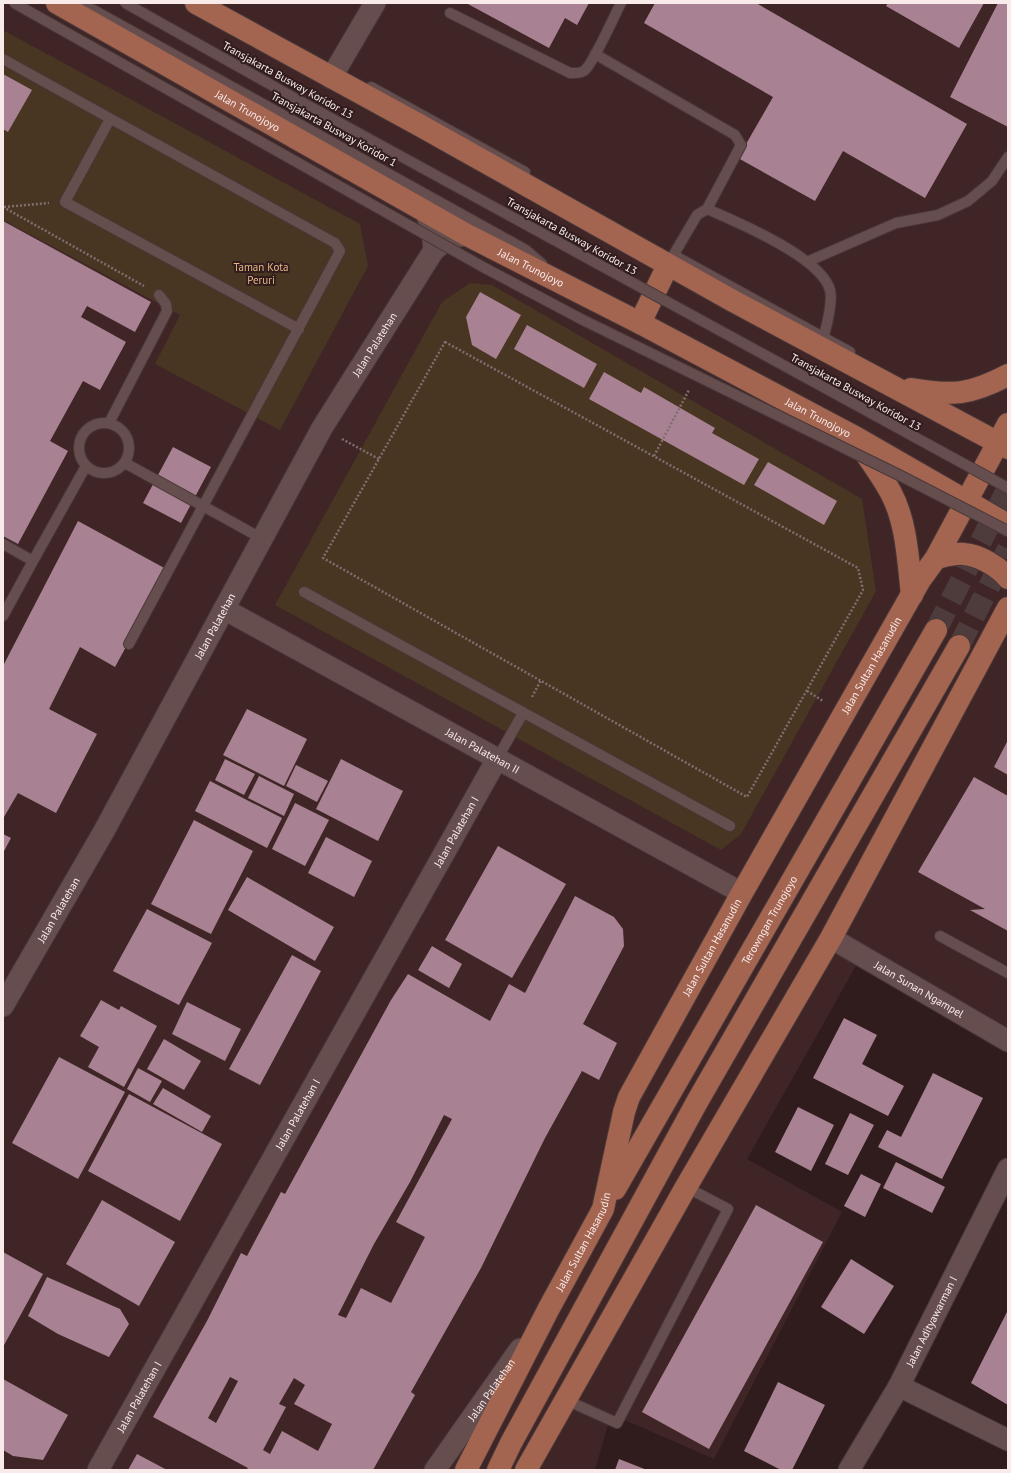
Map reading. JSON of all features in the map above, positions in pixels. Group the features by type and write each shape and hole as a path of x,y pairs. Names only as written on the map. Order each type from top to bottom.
{"main road":[{"name":"Jalan Trunojoyo","path":"57,3 467,235 640,323 855,437 1008,525"},
{"path":"196,3 331,78 669,257 822,342 894,386 1005,438"},
{"path":"640,323 669,257"},
{"path":"894,386 938,393 967,392 990,385 1008,375"},
{"path":"855,437 891,493 895,503 907,550 912,595"},
{"name":"Jalan Sultan Hasanudin","path":"466,1470 548,1310 604,1210 624,1112 629,1097 742,893 912,595 936,558 965,501 1005,438"},
{"path":"936,558 951,554 966,554 987,562 1008,578"},
{"path":"526,1470 686,1187 831,938 1008,608"},
{"name":"Terowngan Trunojoyo","path":"604,1210 936,630"},
{"path":"980,658 1008,634"},
{"path":"498,1470 511,1443 698,1102 959,646"},
{"path":"686,1187 698,1102"}],"street":[{"path":"331,78 375,3"},
{"path":"425,210 432,228 434,250"},
{"name":"Jalan Palatehan","path":"3,1006 104,831 261,538 322,428 434,250 449,238 467,235"},
{"name":"Jalan Palatehan II","path":"224,609 742,893"},
{"name":"Jalan Palatehan I","path":"98,1470 497,759"},
{"name":"Jalan Sunan Ngampel","path":"831,938 1008,1041"},
{"name":"Jalan Adityawarman I","path":"849,1470 899,1386 1008,1169"},
{"name":"Jalan Palatehan","path":"439,1467 548,1310"},
{"path":"899,1386 1008,1440"}],"lane":[{"path":"14,3 483,266 581,319 863,457 1008,531"},
{"name":"Transjakarta Busway Koridor 1","path":"81,3 526,250 568,286"},
{"name":"Transjakarta Busway Koridor 13","path":"125,3 298,100 1008,488"},
{"path":"450,13 570,73 577,73 585,70 595,54 621,3"},
{"path":"595,54 736,134 741,145 707,209 697,215 669,257"},
{"path":"3,59 335,243 340,251 129,644"},
{"path":"331,78 350,77 394,98 537,178"},
{"path":"110,119 65,202 299,329"},
{"path":"809,262 896,223 938,215 968,201 992,181 1008,157"},
{"path":"707,209 739,222 809,262 823,276 830,291 828,326 822,342 858,356"},
{"path":"109,423 167,311 166,304 159,295"},
{"path":"871,363 894,386"},
{"path":"109,423 123,431 130,446 125,462 114,471 100,473 86,466 80,455 79,442 85,431 96,424 109,423"},
{"path":"125,462 261,538"},
{"path":"3,616 86,466"},
{"path":"3,544 33,560"},
{"path":"304,592 730,826"},
{"path":"497,759 523,713"},
{"path":"940,936 1008,973"},
{"path":"566,1400 617,1423 728,1209 686,1187"}],"path":[{"path":"3,207 65,202"},
{"path":"3,207 159,295"},
{"path":"445,342 858,568 863,590 747,797 323,558 379,459 445,342"},
{"path":"654,456 707,358"},
{"path":"322,428 379,459"}],"shaded area":[{"path":"3,3 1008,3 1008,1043 861,957 747,1159 842,1212 714,1459 611,1414 595,1470 3,1470"}],"green space":[{"name":"Taman Kota Peruri","path":"3,30 360,224 368,266 280,430 155,364 180,315 3,220"},
{"path":"470,283 492,285 862,499 876,591 741,834 721,850 275,605 442,302"}],"building":[{"path":"466,3 589,3 577,25 565,18 549,48"},
{"path":"655,3 756,3 967,124 925,198 843,151 815,201 738,158 773,97 644,23"},
{"path":"888,3 984,3 959,48 886,6"},
{"path":"998,3 1008,3 1008,127 950,97"},
{"path":"3,74 32,90 8,132 3,129"},
{"path":"3,221 151,302 135,332 87,306 81,317 126,342 100,390 83,381 50,441 68,451 18,544 3,536"},
{"path":"480,292 521,315 496,359 472,345 466,317"},
{"path":"527,325 597,364 584,388 514,349"},
{"path":"604,372 641,393 644,387 715,428 712,433 759,459 744,485 589,399"},
{"path":"173,447 211,467 181,523 143,503"},
{"path":"768,462 837,501 824,525 754,485"},
{"path":"78,521 168,570 115,667 80,647 49,709 97,734 56,813 18,793 3,817 3,666"},
{"path":"247,709 307,739 284,786 223,755"},
{"path":"1008,740 1008,775 994,767"},
{"path":"225,759 255,774 244,795 215,780"},
{"path":"341,759 403,791 378,841 316,809"},
{"path":"296,765 328,781 317,802 286,786"},
{"path":"259,776 294,794 284,816 248,798"},
{"path":"974,777 1008,796 1008,931 970,910 985,909 918,872"},
{"path":"210,781 282,818 267,848 195,811"},
{"path":"295,803 329,820 305,866 272,849"},
{"path":"194,820 253,851 211,934 151,904"},
{"path":"3,834 11,838 3,853"},
{"path":"326,837 372,861 354,897 308,873"},
{"path":"498,846 566,884 512,978 445,940"},
{"path":"247,877 334,927 315,961 228,910"},
{"path":"575,896 614,917 623,929 624,946 583,1024 617,1043 599,1080 582,1071 545,1138 481,1268 411,1392 415,1395 373,1470 246,1470 248,1468 153,1417 207,1321 241,1253 247,1256 281,1192 285,1194 391,1000 408,974 490,1021 509,984 525,993","holes":["444,1115 452,1119 396,1222 425,1237 391,1303 361,1288 346,1318 338,1315 374,1244 410,1182","230,1377 238,1381 216,1423 208,1418","294,1378 305,1385 294,1404 332,1424 318,1451 282,1431 270,1454 263,1450 286,1407 279,1404"]},
{"path":"147,909 212,943 179,1005 113,971"},
{"path":"432,946 462,964 449,988 418,970"},
{"path":"292,955 321,971 260,1085 229,1069"},
{"path":"101,1000 119,1010 121,1006 157,1026 124,1087 88,1067 99,1047 80,1036"},
{"path":"187,1002 241,1029 225,1061 172,1034"},
{"path":"844,1018 877,1035 862,1064 904,1086 888,1116 813,1078"},
{"path":"164,1039 201,1061 184,1090 147,1069"},
{"path":"59,1057 125,1092 78,1179 12,1143"},
{"path":"138,1068 162,1081 150,1102 127,1089"},
{"path":"933,1073 983,1098 942,1179 878,1147 887,1130 901,1137"},
{"path":"163,1088 211,1116 202,1132 153,1104"},
{"path":"129,1094 222,1144 180,1221 88,1171"},
{"path":"798,1107 834,1125 811,1171 775,1152"},
{"path":"850,1113 874,1125 848,1175 825,1164"},
{"path":"896,1162 945,1187 932,1213 883,1188"},
{"path":"861,1174 881,1184 865,1217 844,1206"},
{"path":"102,1200 175,1242 139,1306 66,1264"},
{"path":"756,1205 823,1242 709,1449 642,1412"},
{"path":"3,1252 43,1274 3,1347"},
{"path":"851,1259 894,1286 864,1334 821,1307"},
{"path":"47,1277 120,1309 129,1324 109,1357 58,1334 28,1316"},
{"path":"1008,1310 1008,1405 971,1383"},
{"path":"3,1379 68,1415 43,1460 13,1456 3,1450"},
{"path":"778,1382 825,1405 792,1470 781,1470 744,1451"},
{"path":"137,1454 167,1470 128,1470"},
{"path":"619,1459 647,1470 615,1470"}],"tunnel":[{"path":"936,630 1008,488"},
{"path":"959,646 1008,549"}]}
